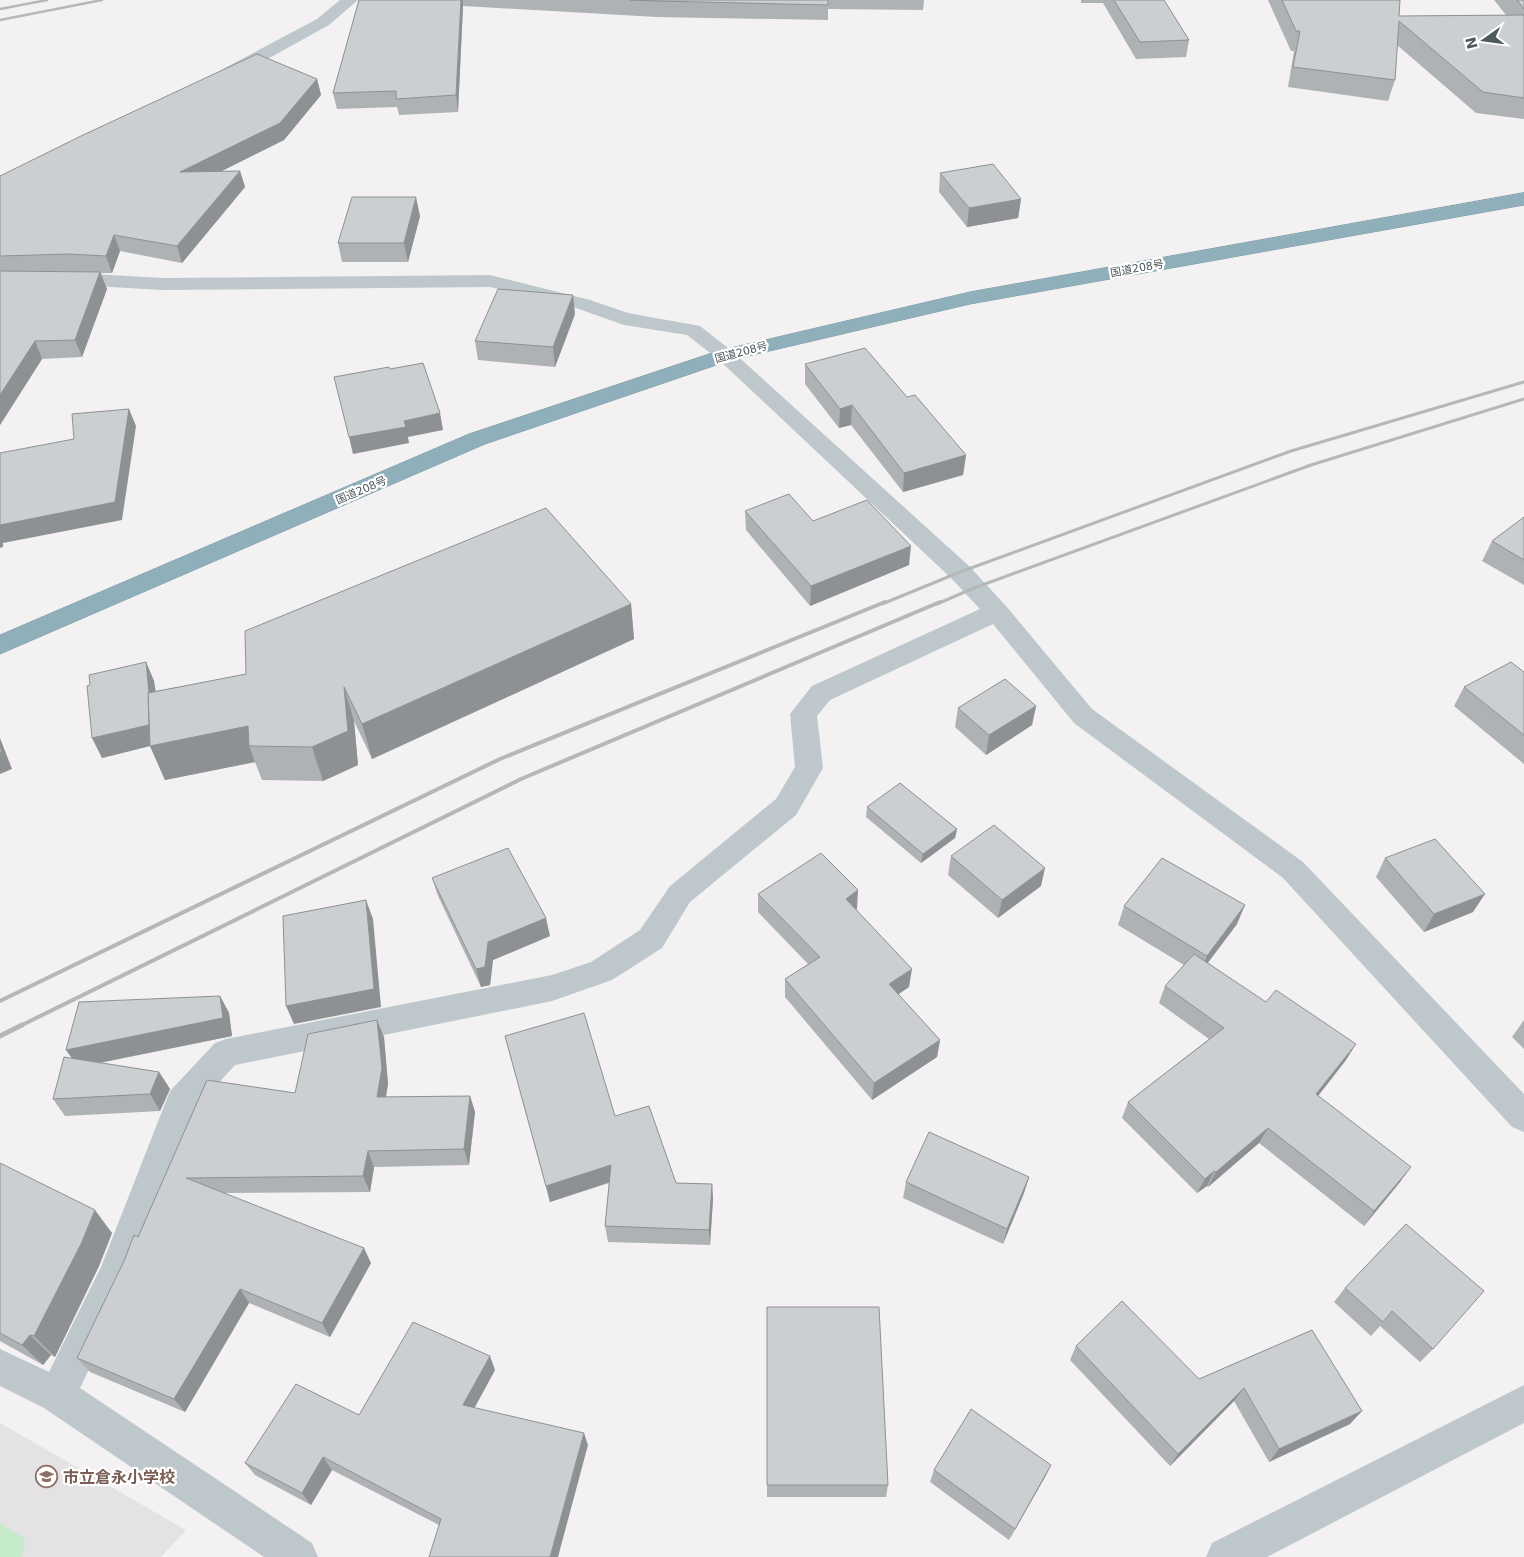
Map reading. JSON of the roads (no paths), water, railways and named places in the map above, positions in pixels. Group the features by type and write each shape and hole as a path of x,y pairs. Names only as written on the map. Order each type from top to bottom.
{"highway":[{"name":"国道208号","path":"0,645 477,440 725,356 970,298 1524,199"}],"street":[{"path":"212,81 324,22 350,0"},
{"path":"0,280 75,279 163,284 490,281 582,304 624,319 693,330 725,356 960,572 997,612 1083,716 1294,870 1524,1117"},
{"path":"57,1395 116,1275 181,1101 226,1053 552,988 602,970 651,939 680,894 786,807 809,768 803,714 821,693 997,612"},
{"path":"0,1367 57,1395 298,1557"},
{"path":"1226,1557 1524,1403"}],"railway":[{"path":"0,9 47,0"},
{"path":"0,20 102,0"},
{"path":"882,604 960,572 1291,451 1524,382"},
{"path":"937,604 974,588 1311,465 1524,399"},
{"path":"0,1001 500,759 885,602"},
{"path":"20,1026 521,779 940,602"},
{"path":"0,1036 20,1026"}],"place":[{"name":"市立倉永小学校","path":"47,1477"}]}
